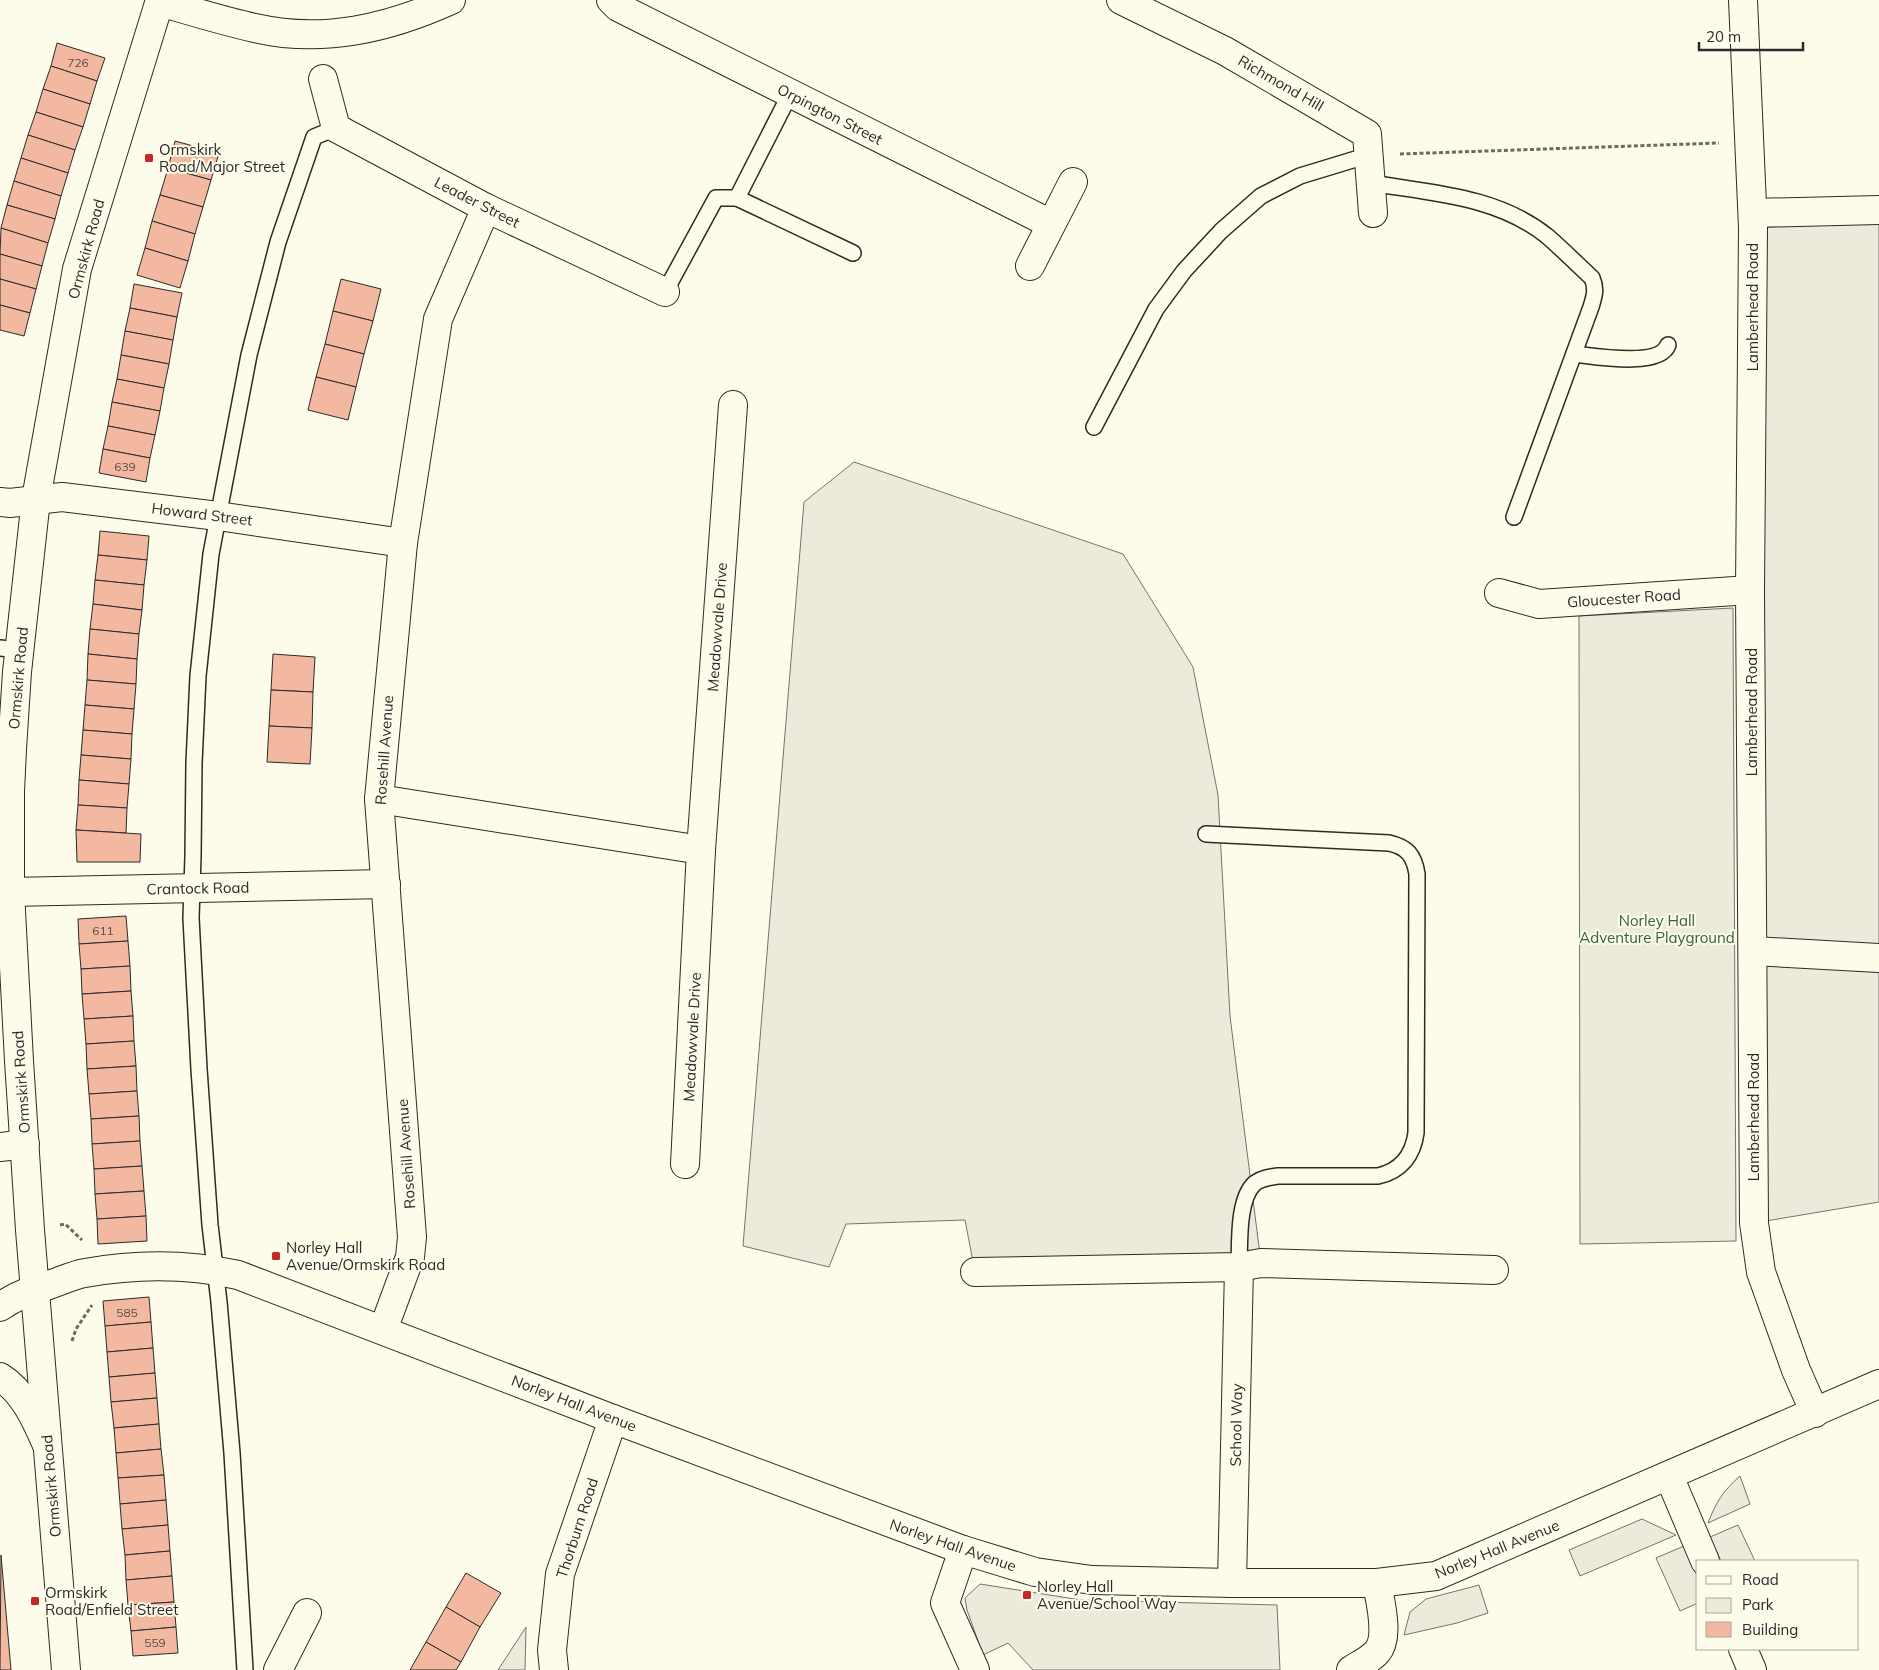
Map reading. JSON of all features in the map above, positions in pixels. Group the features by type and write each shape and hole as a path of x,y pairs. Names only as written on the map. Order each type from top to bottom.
{"main road":[{"path":"160,1 256,29 314,35 349,32 386,25 420,14 451,0"},
{"name":"Orpington Street","path":"611,0 618,7 1051,224"},
{"name":"Richmond Hill","path":"1121,0 1225,51 1368,134 1373,213"},
{"name":"Lamberhead Road","path":"1743,0 1753,213 1750,590 1754,1222 1761,1272 1796,1370 1815,1413"},
{"name":"Ormskirk Road","path":"66,1670 35,1289 12,1146 10,792 6,748 10,649 77,269 160,1"},
{"path":"323,79 336,128"},
{"name":"Leader Street","path":"336,128 486,208 665,292"},
{"path":"1030,266 1073,182"},
{"name":"Rosehill Avenue","path":"383,1330 410,1258 412,1237 378,799 403,543 438,319 486,208"},
{"path":"1753,213 1879,210"},
{"name":"Meadowvale Drive","path":"686,1164 701,850 732,405"},
{"name":"Howard Street","path":"0,502 10,503 62,497 218,516 403,543"},
{"name":"Gloucester Road","path":"1499,592 1539,604 1750,590"},
{"path":"378,799 701,850"},
{"name":"Crantock Road","path":"10,892 386,884"},
{"path":"1753,952 1879,958"},
{"path":"975,1272 1239,1267 1261,1263 1494,1270"},
{"name":"Norley Hall Avenue","path":"0,1307 10,1299 84,1273 150,1266 215,1269 238,1275 613,1419 963,1550 1035,1572 1092,1580 1232,1583 1377,1583 1436,1576 1879,1384"},
{"name":"School Way","path":"1232,1583 1239,1267"},
{"path":"0,1377 18,1392 33,1414 48,1446"},
{"name":"Thorburn Road","path":"554,1670 552,1650 560,1574 613,1419"},
{"path":"1669,1476 1705,1560"},
{"path":"963,1550 945,1603 975,1670"},
{"path":"1351,1670 1378,1652 1382,1640 1384,1627 1377,1583"},
{"path":"278,1670 307,1613"},
{"path":"1743,1650 1752,1670"}],"lane":[{"path":"737,198 790,94"},
{"path":"245,1670 232,1453 199,1069 191,918 198,676 211,554 249,355 278,242 314,137 336,128"},
{"path":"1094,428 1156,309 1184,271 1221,231 1261,196 1292,180 1325,167 1369,155"},
{"path":"1371,183 1472,200 1491,206 1525,222 1546,235 1592,278 1595,285 1595,295 1591,307 1514,517"},
{"path":"665,292 716,198 737,198 853,253"},
{"path":"1574,354 1634,359 1660,354 1666,351 1668,345"},
{"path":"1206,834 1401,845 1415,862 1417,874 1416,1133 1414,1146 1400,1167 1390,1173 1378,1176 1278,1176 1265,1178 1256,1183 1248,1192 1242,1207 1239,1267"}],"path":[{"path":"1369,155 1750,142"}],"green space":[{"path":"1879,221 1879,1202 1754,1223 1753,228"},
{"path":"854,462 1123,554 1193,667 1218,795 1230,1016 1261,1263 975,1272 965,1220 846,1224 829,1267 743,1246 804,502"},
{"name":"Norley Hall Adventure Playground","path":"1733,608 1736,1241 1580,1244 1579,616"},
{"path":"1740,1476 1750,1504 1708,1523 1721,1497"},
{"path":"1642,1519 1676,1535 1580,1576 1569,1550"},
{"path":"1738,1525 1755,1560 1721,1560 1710,1537"},
{"path":"1684,1546 1696,1573 1696,1604 1680,1611 1656,1558"},
{"path":"980,1584 1081,1600 1277,1605 1280,1670 1033,1670 1008,1643 983,1655 967,1610 965,1598"},
{"path":"1479,1585 1488,1613 1457,1623 1404,1635 1410,1612 1426,1599"},
{"path":"526,1627 525,1670 498,1670"}],"building":[{"path":"57,43 105,58 97,81 51,66"},
{"path":"51,66 97,81 90,104 43,89"},
{"path":"43,89 90,104 83,127 36,112"},
{"path":"36,112 83,127 75,150 28,135"},
{"path":"28,135 75,150 68,173 21,158"},
{"path":"175,141 219,153 211,180 168,168"},
{"path":"21,158 68,173 61,196 14,181"},
{"path":"168,168 211,180 203,207 160,195"},
{"path":"14,181 61,196 55,219 7,205"},
{"path":"160,195 203,207 195,234 152,221"},
{"path":"7,205 55,219 48,243 1,228"},
{"path":"152,221 195,234 188,261 145,248"},
{"path":"1,228 48,243 42,266 0,254"},
{"path":"145,248 188,261 180,288 137,275"},
{"path":"0,254 42,266 36,289 0,279"},
{"path":"0,279 36,289 30,313 0,305"},
{"path":"341,279 381,289 373,321 333,311"},
{"path":"134,284 182,293 177,317 130,308"},
{"path":"0,305 30,313 24,336 0,330"},
{"path":"130,308 177,317 173,340 125,331"},
{"path":"333,311 373,321 364,354 325,344"},
{"path":"125,331 173,340 169,364 121,355"},
{"path":"325,344 364,354 356,387 316,377"},
{"path":"121,355 169,364 164,388 117,379"},
{"path":"316,377 356,387 348,420 308,410"},
{"path":"117,379 164,388 160,411 112,402"},
{"path":"112,402 160,411 155,435 108,426"},
{"path":"108,426 155,435 150,458 103,449"},
{"path":"103,449 150,458 146,482 99,473"},
{"path":"100,531 149,536 147,560 98,555"},
{"path":"98,555 147,560 144,585 95,580"},
{"path":"95,580 144,585 142,610 93,604"},
{"path":"93,604 142,610 139,634 90,629"},
{"path":"90,629 139,634 137,659 88,654"},
{"path":"88,654 137,659 136,684 87,680"},
{"path":"273,654 315,657 313,692 271,690"},
{"path":"87,680 136,684 134,709 85,705"},
{"path":"271,690 313,692 312,728 269,726"},
{"path":"85,705 134,709 132,734 83,730"},
{"path":"269,726 312,728 310,764 267,762"},
{"path":"83,730 132,734 131,759 81,755"},
{"path":"81,755 131,759 129,784 79,780"},
{"path":"79,780 129,784 127,808 78,805"},
{"path":"78,805 127,808 126,833 76,830"},
{"path":"76,830 141,834 140,862 77,862"},
{"path":"126,916 128,941 79,944 78,919"},
{"path":"128,941 130,966 81,969 79,944"},
{"path":"130,966 131,991 82,994 81,969"},
{"path":"131,991 133,1016 84,1019 82,994"},
{"path":"133,1016 134,1041 86,1044 84,1019"},
{"path":"134,1041 136,1066 87,1069 86,1044"},
{"path":"136,1066 137,1091 89,1094 87,1069"},
{"path":"137,1091 139,1116 91,1119 89,1094"},
{"path":"139,1116 140,1141 92,1144 91,1119"},
{"path":"140,1141 142,1166 94,1169 92,1144"},
{"path":"142,1166 144,1191 95,1194 94,1169"},
{"path":"144,1191 146,1216 97,1219 95,1194"},
{"path":"146,1216 147,1241 98,1244 97,1219"},
{"path":"149,1297 151,1322 105,1326 103,1301"},
{"path":"151,1322 153,1348 107,1352 105,1326"},
{"path":"153,1348 155,1373 109,1377 107,1352"},
{"path":"155,1373 157,1398 111,1402 109,1377"},
{"path":"157,1398 159,1424 114,1428 111,1402"},
{"path":"159,1424 161,1449 116,1453 114,1428"},
{"path":"161,1449 164,1475 118,1478 116,1453"},
{"path":"164,1475 166,1500 120,1504 118,1478"},
{"path":"166,1500 168,1525 122,1529 120,1504"},
{"path":"168,1525 170,1551 125,1555 122,1529"},
{"path":"170,1551 172,1576 126,1580 125,1555"},
{"path":"1,1555 11,1670 0,1670"},
{"path":"466,1573 501,1593 480,1627 446,1607"},
{"path":"172,1576 174,1602 128,1605 126,1580"},
{"path":"174,1602 176,1627 131,1631 128,1605"},
{"path":"446,1607 480,1627 461,1662 426,1642"},
{"path":"176,1627 178,1653 133,1656 131,1631"},
{"path":"426,1642 461,1662 456,1670 410,1670"}],"place":[{"name":"Ormskirk Road/Major Street","path":"149,158"},
{"name":"Norley Hall Avenue/Ormskirk Road","path":"276,1256"},
{"name":"Norley Hall Avenue/School Way","path":"1027,1595"},
{"name":"Ormskirk Road/Enfield Street","path":"35,1601"}]}
